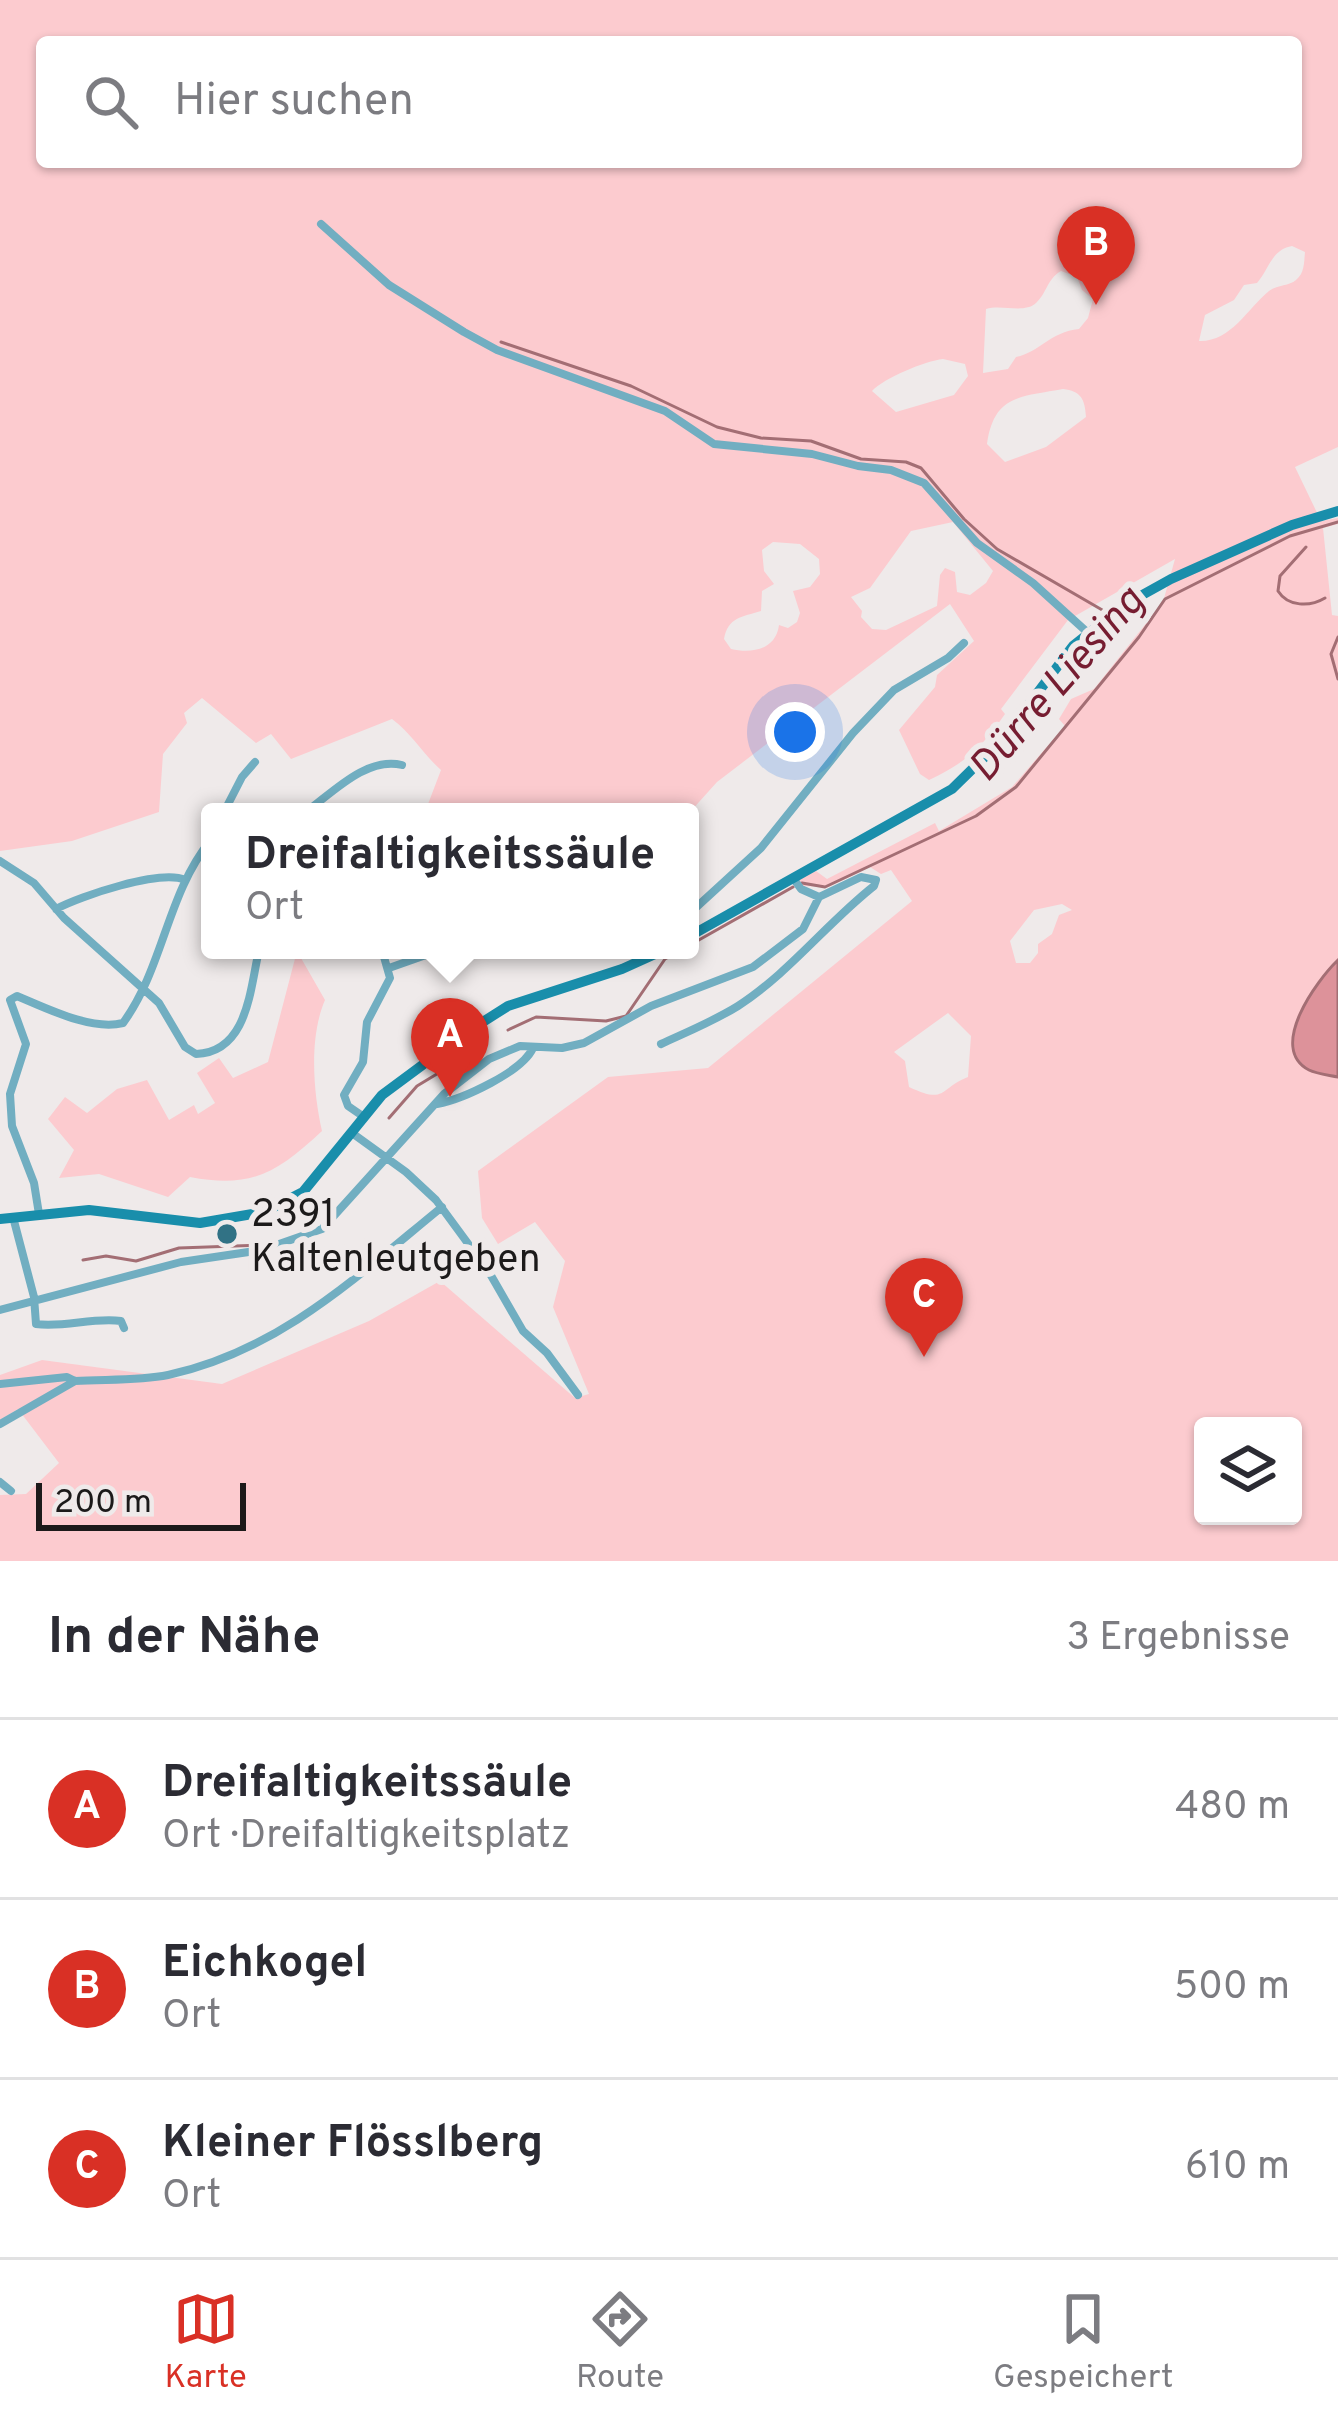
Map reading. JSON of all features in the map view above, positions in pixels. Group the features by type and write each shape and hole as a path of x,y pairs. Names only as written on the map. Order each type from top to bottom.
{"main road":[{"path":"699,931 797,883 971,773 1001,741 1063,657 1111,614 1171,579 1338,511"},
{"path":"6,1218 98,1210 186,1222 251,1216 303,1192 400,1079 508,1006 644,959"}],"street":[{"path":"322,224 389,285 464,332 497,350 623,392 665,411 714,444 812,454 891,470 924,483 977,543 1033,583 1087,632"},
{"path":"699,905 761,848 853,733 894,690 964,643"},
{"path":"229,803 255,762"},
{"path":"318,803 355,775 393,763 403,765"},
{"path":"39,1214 34,1183 11,1126 10,1094 26,1044 5,1001 17,996 50,1010 114,1026 126,1020 185,880 201,856"},
{"path":"0,861 34,883 164,1008 188,1049 205,1054 241,1028 257,959"},
{"path":"56,909 75,899 166,876 185,880"},
{"path":"0,1310 182,1262 262,1250 315,1232 335,1219 386,1157 463,1078 511,1048 584,1043 651,1006 753,967 802,928 819,897 861,877 876,880 807,949 741,1004 661,1044"},
{"path":"797,883 819,897"},
{"path":"364,1117 348,1106 345,1092 363,1062 367,1022 385,993 389,968 386,959"},
{"path":"389,968 414,959"},
{"path":"435,1105 473,1092 528,1059 533,1048"},
{"path":"352,1133 442,1207 523,1331 547,1353 578,1395"},
{"path":"0,1424 75,1381 165,1376 219,1360 302,1321 442,1207"},
{"path":"6,1218 38,1325 117,1320 124,1328"},
{"path":"451,1269 473,1252"},
{"path":"0,1384 70,1377 75,1381"},
{"path":"0,1482 11,1491"}],"shaded area":[{"path":"0,0 1338,0 1338,447 1295,467 1321,521 1338,518 1338,524 1323,528 1332,615 1338,616 1338,1561 0,1561 0,1495 26,1494 59,1463 18,1409 0,1420 0,1375 42,1360 222,1384 369,1321 440,1281 575,1398 589,1394 553,1307 565,1261 535,1222 498,1244 482,1218 478,1171 608,1077 708,1068 912,901 891,870 881,874 870,867 828,887 802,886 798,880 816,871 827,879 935,823 939,831 1012,787 1065,726 1059,719 1071,699 1094,689 1163,602 1175,559 1068,620 1001,709 1005,714 988,736 963,760 929,780 920,774 899,730 935,687 937,675 974,641 950,604 717,782 698,803 428,803 441,770 392,719 291,759 271,734 256,743 202,698 184,713 187,723 163,754 159,812 72,841 0,851","holes":["1292,246 1305,252 1299,277 1269,291 1220,336 1199,341 1205,315 1234,300 1244,285 1257,283 1280,251","1061,271 1077,277 1082,290 1093,299 1079,329 1016,357 1008,369 983,373 986,309 1031,306","943,359 965,364 968,376 954,395 896,412 872,391 916,367","1069,390 1081,397 1086,417 1046,447 1005,462 987,444 996,415 1012,401","953,522 993,571 986,583 970,595 957,592 955,572 945,568 937,606 886,630 872,629 851,597 870,588 911,531","773,542 800,544 819,559 820,574 810,587 793,591 800,613 797,622 788,628 779,625 773,640 762,648 731,649 724,639 729,626 761,611 762,591 774,584 764,571 762,550","1062,904 1072,910 1059,915 1052,934 1038,944 1030,963 1016,963 1010,941 1034,910","948,1013 971,1036 968,1077 937,1095 909,1087 905,1061 894,1052"]},
{"path":"295,959 302,959 325,1000 314,1064 322,1131 263,1174 231,1181 190,1177 168,1197 99,1174 59,1178 74,1150 48,1119 65,1097 87,1113 117,1089 147,1080 169,1120 194,1105 198,1114 215,1103 197,1073 219,1058 233,1078 268,1062"},
{"path":"1338,960 1338,1077 1309,1070 1297,1060 1293,1046 1300,1014"}],"waterway":[{"path":"501,342 631,386 717,427 761,438 811,441 861,459 906,462 921,468 997,549 1104,611"},
{"name":"Dürre Liesing","path":"802,883 825,887 976,816 1016,787 1165,599 1290,536 1338,522"},
{"path":"1306,547 1280,576 1278,591 1300,604 1325,598"},
{"path":"1338,637 1331,654 1338,679"},
{"name":"Dürre Liesing","path":"699,940 793,887"},
{"name":"Dürre Liesing","path":"508,1030 536,1017 606,1021 626,1016 665,959"},
{"name":"Dürre Liesing","path":"389,1118 417,1086 460,1060"},
{"name":"Dürre Liesing","path":"83,1260 106,1256 136,1261 179,1248 261,1245"}],"place":[{"name":"Eichkogel","path":"1096,305"},
{"name":"Dreifaltigkeitssäule","path":"450,1097"},
{"name":"2391 Kaltenleutgeben","path":"227,1234"},
{"name":"Kleiner Flösslberg","path":"924,1357"}]}
